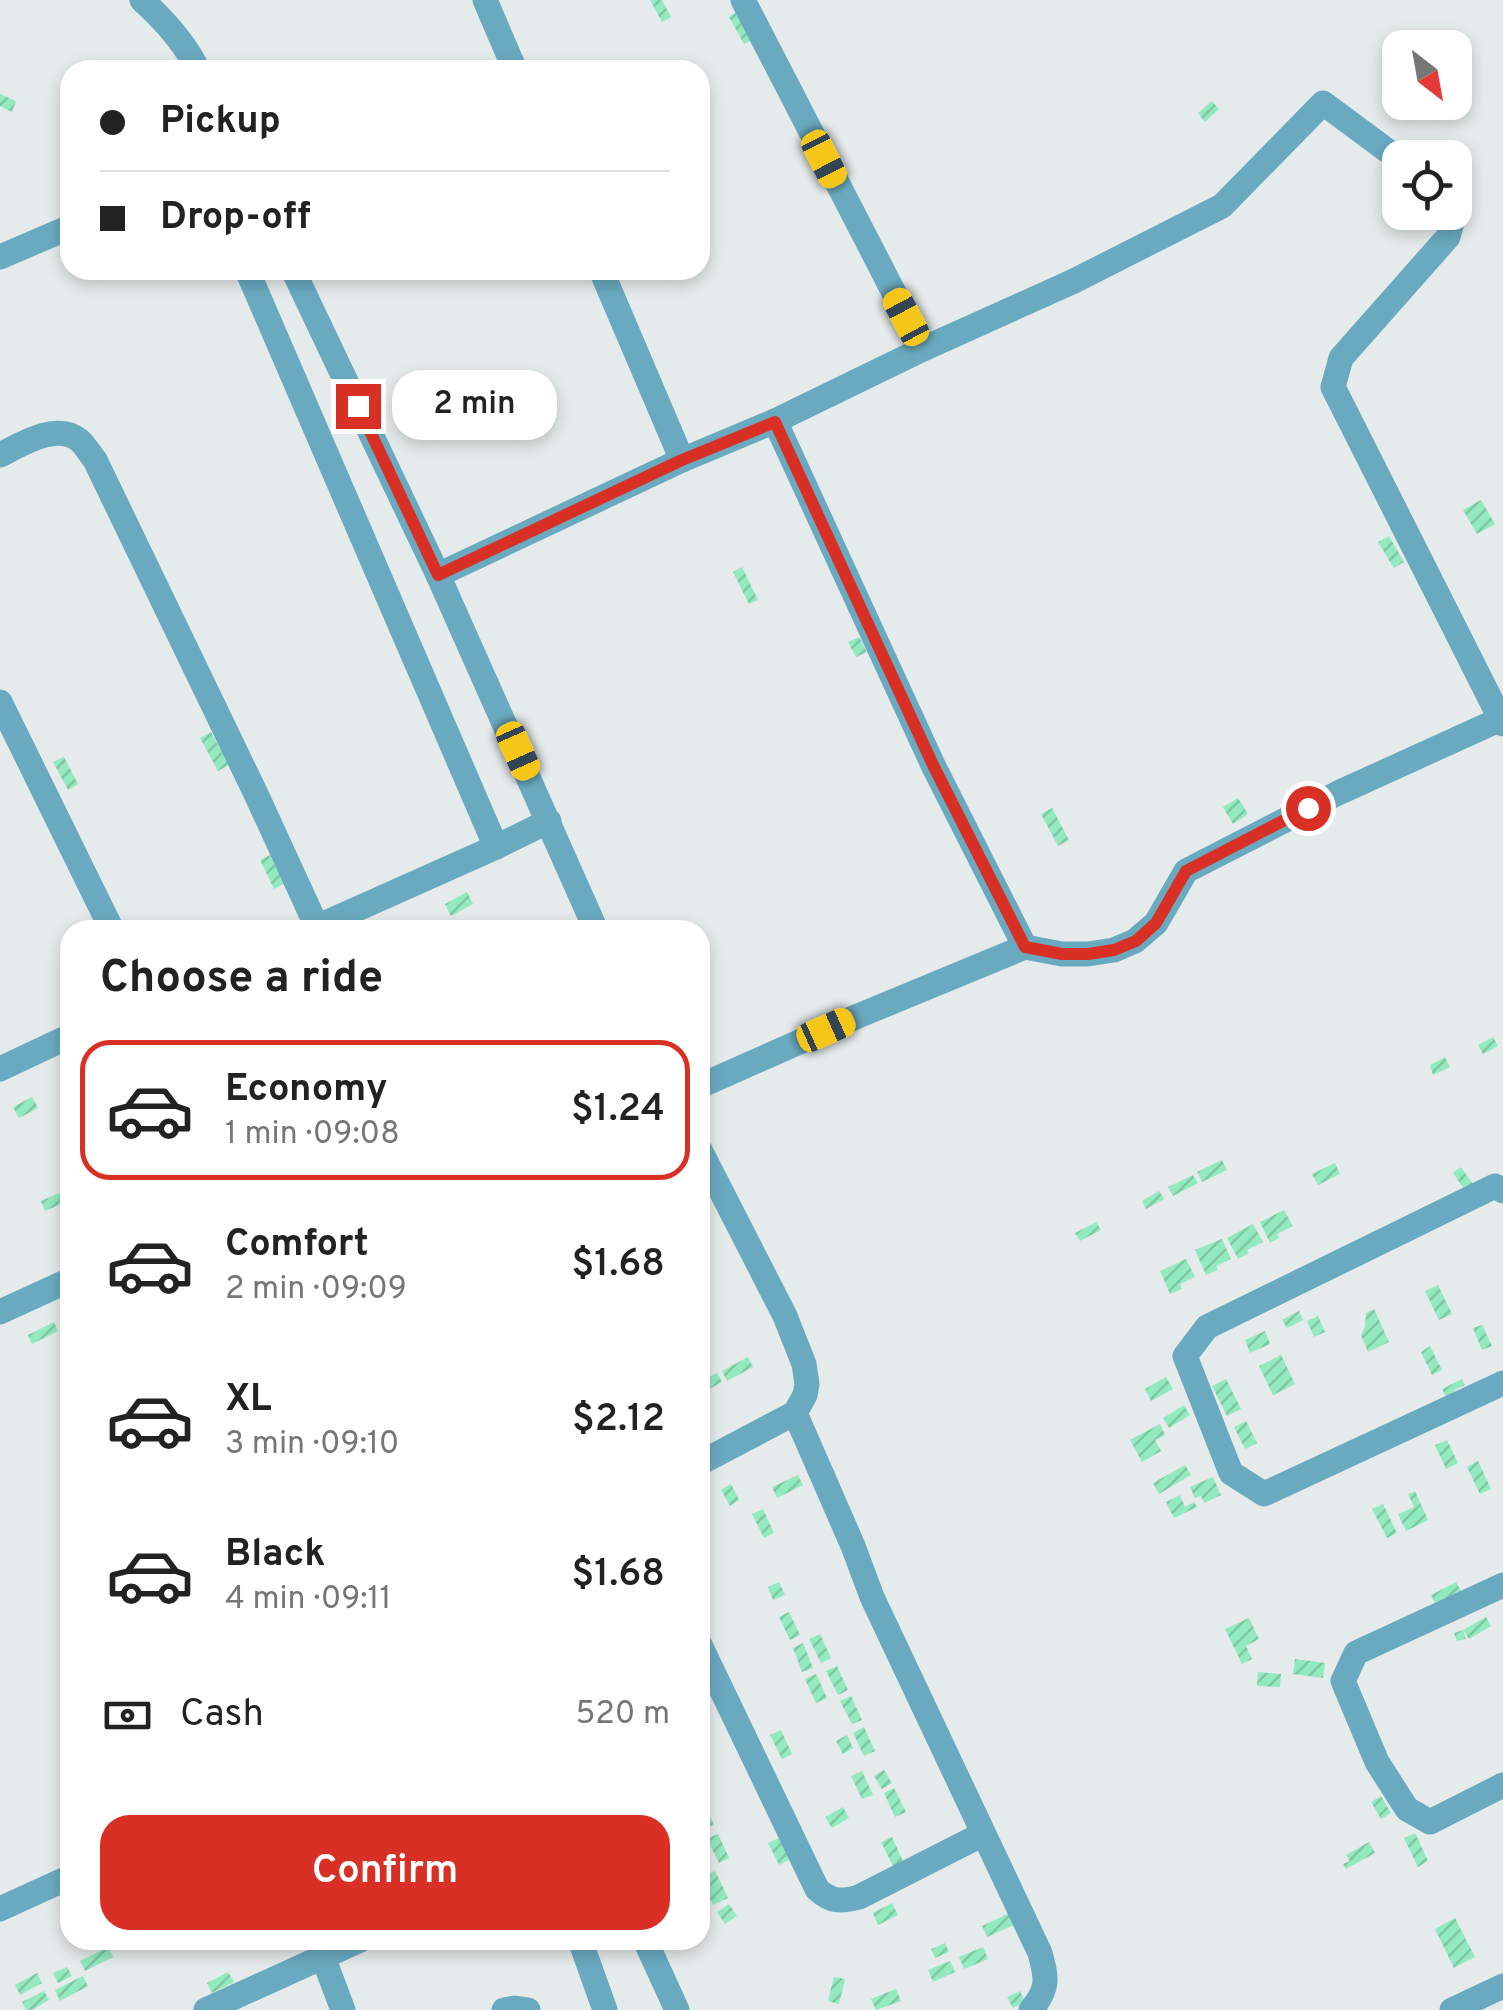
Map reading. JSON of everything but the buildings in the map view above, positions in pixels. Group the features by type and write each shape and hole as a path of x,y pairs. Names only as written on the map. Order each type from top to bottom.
{"street":[{"path":"142,0 193,60"},
{"path":"485,0 511,60"},
{"path":"743,0 923,349"},
{"path":"438,575 682,460 775,422 1074,281 1222,206 1323,102 1382,146"},
{"path":"710,1082 1025,947 1088,954 1136,941 1156,923 1186,871 1338,793 1502,721 1333,387 1341,358 1448,237 1450,230"},
{"path":"0,257 60,231"},
{"path":"251,280 496,848"},
{"path":"298,280 438,575 592,920"},
{"path":"605,280 682,460"},
{"path":"775,422 933,765 1025,947"},
{"path":"0,454 33,439 67,434 80,441 95,460 256,794 309,920"},
{"path":"0,702 107,920"},
{"path":"333,920 549,821"},
{"path":"0,1069 60,1041"},
{"path":"710,1170 785,1316 807,1375 805,1395 795,1413 710,1458"},
{"path":"1503,1191 1495,1186 1207,1327 1185,1356 1231,1473 1264,1494 1503,1384"},
{"path":"0,1312 60,1285"},
{"path":"795,1413 872,1597 1040,1953 1046,1978 1042,1997 1030,2010"},
{"path":"1503,1584 1356,1653 1344,1681 1376,1762 1407,1809 1430,1822 1503,1786"},
{"path":"710,1666 817,1888 828,1898 845,1901 859,1897 983,1834"},
{"path":"0,1909 60,1882"},
{"path":"206,2010 338,1950"},
{"path":"584,1950 605,2010"},
{"path":"650,1950 677,2010"},
{"path":"323,1957 343,2010"},
{"path":"1452,2010 1503,1986"},
{"path":"504,2010 528,2010"}],"route":[{"path":"358,406 438,575 682,460 775,422 933,765 1025,947 1088,954 1136,941 1156,923 1186,871 1308,808"}]}
